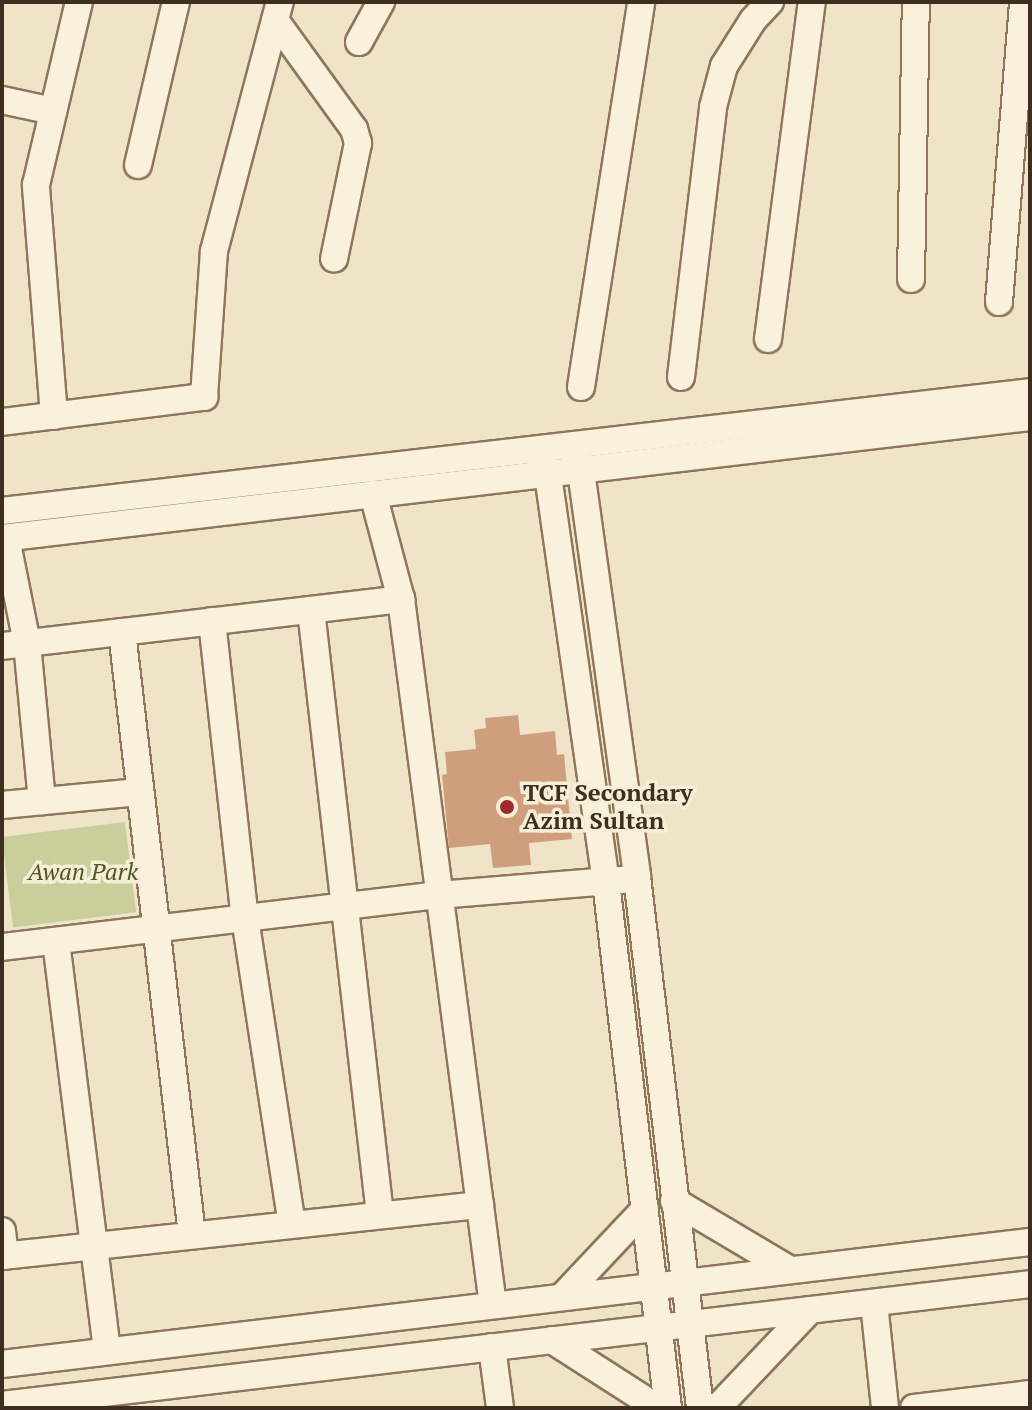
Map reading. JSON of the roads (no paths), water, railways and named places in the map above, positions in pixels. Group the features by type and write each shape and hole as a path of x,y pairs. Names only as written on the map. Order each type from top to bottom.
{"street":[{"path":"54,416 36,185 79,2"},
{"path":"138,165 176,2"},
{"path":"359,42 381,2"},
{"path":"581,387 641,2"},
{"path":"681,377 713,107 724,66 753,20 770,2"},
{"path":"768,339 812,2"},
{"path":"911,279 916,2"},
{"path":"999,302 1023,2"},
{"path":"278,11 354,129 358,143 334,259"},
{"path":"2,422 204,397 214,251 278,11"},
{"path":"2,100 53,111"},
{"path":"2,511 1030,392"},
{"path":"42,801 14,645 4,538 1030,417"},
{"path":"570,445 581,471 637,877 682,1283 700,1408"},
{"path":"538,449 548,475 606,882 668,1408"},
{"path":"373,494 401,599 493,1305"},
{"path":"14,645 401,599"},
{"path":"311,610 380,1215"},
{"path":"212,621 245,918 292,1224"},
{"path":"122,632 154,929 192,1235"},
{"path":"2,805 139,792"},
{"path":"2,947 439,895 637,877"},
{"path":"56,941 107,1351"},
{"path":"674,1201 790,1270"},
{"path":"3,1248 94,1245 480,1205"},
{"path":"562,1297 645,1209"},
{"path":"2,1364 1030,1242"},
{"path":"2,1405 104,1401 492,1347 1030,1284"},
{"path":"874,1303 885,1408"},
{"path":"717,1408 810,1310"},
{"path":"552,1340 658,1408"},
{"path":"492,1347 500,1408"},
{"path":"914,1408 974,1404 1030,1394"}],"place":[{"name":"TCF Secondary Azim Sultan","path":"507,807"}],"park label":[{"name":"Awan Park","path":"83,872"}]}
